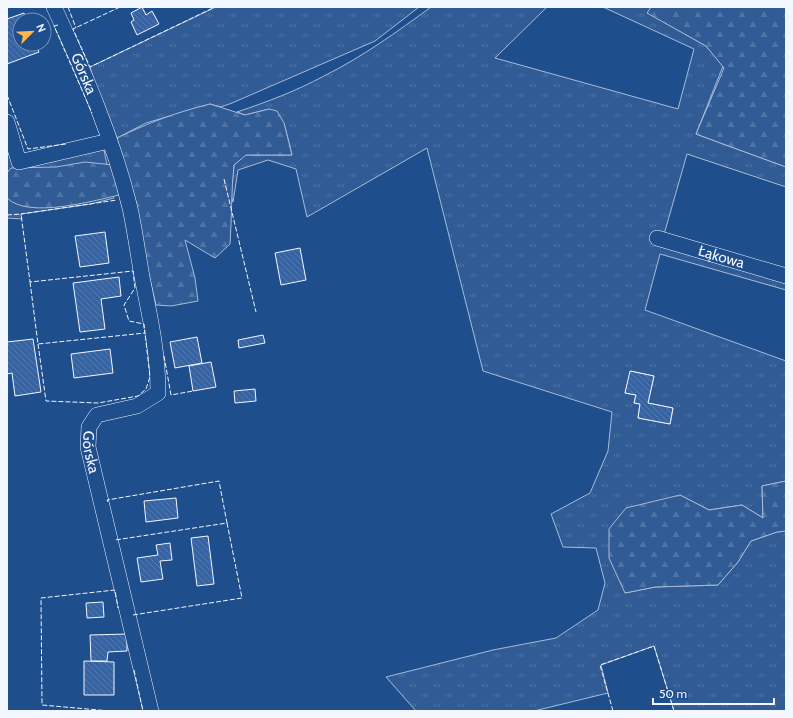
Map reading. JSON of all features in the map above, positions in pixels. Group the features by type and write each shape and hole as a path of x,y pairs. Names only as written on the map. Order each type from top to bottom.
{"street":[{"name":"Górska","path":"54,7 87,78 110,141 130,208 154,330 158,366 158,393 137,406 97,415 89,427 88,447 151,711"},
{"path":"7,122 19,162 110,141"},
{"name":"Łąkowa","path":"657,238 786,276"}],"green space":[{"path":"216,7 419,7 375,41 232,103 221,107 210,104 146,123 117,138 99,96 90,67"},
{"path":"431,7 547,7 495,58 678,109 694,49 603,7 651,7 648,13 706,46 723,66 696,134 786,167 786,187 687,154 661,245 786,282 786,290 660,254 645,310 786,361 786,481 762,486 763,518 742,505 709,510 680,495 625,593 655,587 718,585 738,562 751,541 777,532 786,531 786,711 674,711 654,646 601,665 608,693 534,711 416,711 386,677 493,650 556,638 598,610 605,583 596,548 563,547 551,514 590,493 608,451 612,412 483,371 427,148 307,217 296,169 268,160 238,170 233,202 231,195 234,165 245,155 292,155 284,123 269,109 245,115 237,112 292,91 338,69 379,44","holes":["631,371 654,376 648,403 673,408 670,424 638,418 640,404 634,403 636,395 625,393"]},
{"path":"651,7 786,7 786,167 696,134 724,68 706,46 647,13"},
{"path":"210,104 245,115 269,109 277,111 284,123 292,155 246,155 234,165 230,244 215,258 185,240 195,278 198,301 171,306 156,305 117,138 163,118"},
{"path":"102,141 114,198 91,204 21,214 22,219 7,218 7,154 39,155"},
{"path":"85,162 113,165 119,195 61,207 45,208 17,204 7,198 7,173 11,168 56,167"},
{"path":"786,481 786,531 777,532 751,541 738,562 718,585 655,587 625,593 609,558 609,529 626,508 680,495 709,510 742,505 763,518 762,486"}],"building":[{"path":"142,7 146,15 152,11 159,24 137,35 131,22 134,20 131,13"},
{"path":"12,17 12,52 39,52 7,64 7,19"},
{"path":"105,232 109,263 80,267 75,236"},
{"path":"300,248 306,280 281,285 275,253"},
{"path":"119,277 121,296 101,299 105,329 80,332 73,283"},
{"path":"263,335 265,343 239,348 238,340"},
{"path":"197,337 202,363 175,368 170,342"},
{"path":"33,339 41,392 15,396 12,373 7,374 7,342"},
{"path":"110,349 113,373 74,378 71,354"},
{"path":"211,362 216,387 193,391 189,366"},
{"path":"630,371 654,376 648,403 673,408 670,424 638,418 640,404 634,403 636,395 625,393"},
{"path":"255,389 256,401 235,403 234,391"},
{"path":"176,498 178,518 146,522 144,501"},
{"path":"208,536 214,584 197,586 191,538"},
{"path":"170,543 172,560 160,561 163,579 141,582 137,558 158,555 156,545"},
{"path":"103,602 104,617 87,618 86,603"},
{"path":"127,634 127,651 108,652 107,661 91,661 90,635"},
{"path":"84,661 114,662 114,695 84,695"}],"fence":[{"path":"68,7 76,28"},
{"path":"120,7 73,29 90,67 215,7"},
{"path":"58,25 54,26 92,113"},
{"path":"7,95 28,149 66,144"},
{"path":"224,179 256,312"},
{"path":"30,282 38,344 145,333 144,324 129,321 124,305 135,288 133,271 30,282 21,214 117,200"},
{"path":"7,215 21,214"},
{"path":"38,344 46,401 98,403 138,396 146,389 150,377 145,333"},
{"path":"164,356 171,395 193,391"},
{"path":"108,502 107,500 219,481 227,523 115,540"},
{"path":"133,615 242,598 227,523"},
{"path":"110,711 42,705 41,598 115,590 118,608"},
{"path":"613,711 600,665 654,646 674,711"},
{"path":"134,670 143,711"}]}
